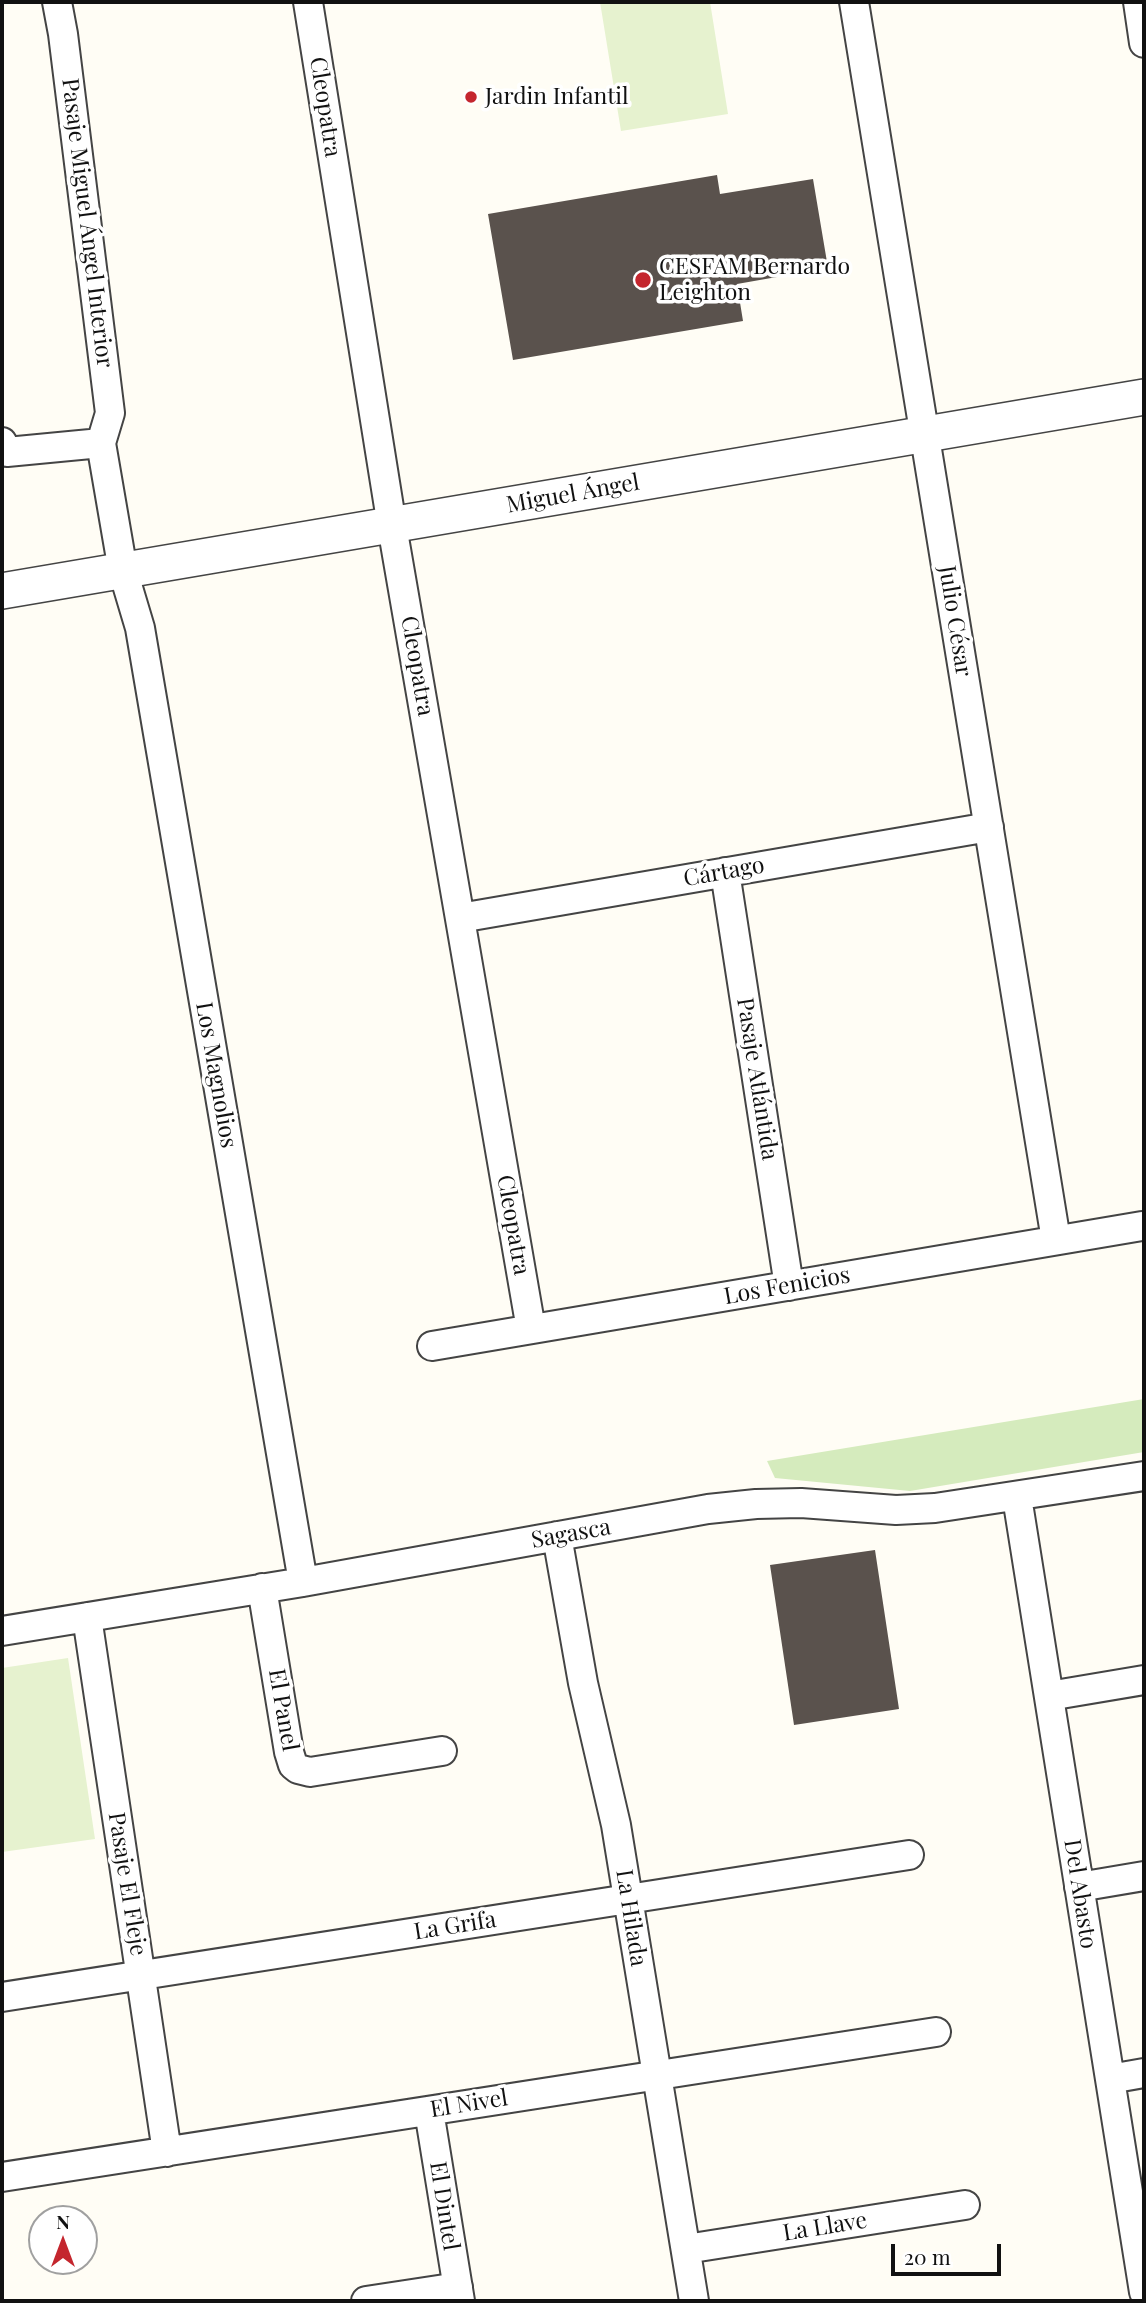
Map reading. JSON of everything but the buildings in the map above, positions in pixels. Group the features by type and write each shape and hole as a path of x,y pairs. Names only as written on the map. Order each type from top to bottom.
{"street":[{"name":"Pasaje Miguel Ángel Interior","path":"57,2 110,413 101,443 123,571"},
{"name":"Cleopatra","path":"308,2 392,526 531,1329"},
{"name":"Julio César","path":"854,2 1056,1240"},
{"path":"1138,2 1144,43"},
{"name":"Miguel Ángel","path":"2,591 1144,397"},
{"path":"2,442 7,452 101,443"},
{"name":"Los Magnolios","path":"123,571 140,628 303,1582"},
{"name":"Cártago","path":"460,918 989,827"},
{"name":"Pasaje Atlántida","path":"725,872 789,1286"},
{"name":"Los Fenicios","path":"432,1346 1142,1226"},
{"name":"Sagasca","path":"2,1631 303,1582 708,1509 801,1503 896,1510 935,1508 1144,1476"},
{"name":"Del Abasto","path":"1017,1497 1144,2290"},
{"name":"La Hilada","path":"557,1536 576,1648 605,1769 694,2301"},
{"name":"El Panel","path":"262,1588 291,1759 298,1769 310,1772 442,1751"},
{"name":"Pasaje El Fleje","path":"87,1617 167,2152"},
{"path":"1049,1696 1144,1681"},
{"name":"La Grifa","path":"2,1997 909,1855"},
{"path":"1079,1886 1144,1876"},
{"name":"El Nivel","path":"2,2178 936,2032"},
{"path":"1110,2079 1144,2073"},
{"name":"El Dintel","path":"429,2110 459,2294"},
{"name":"La Llave","path":"686,2249 965,2205"},
{"path":"366,2301 459,2294"}],"green space":[{"path":"600,2 710,2 728,114 621,131"},
{"path":"1144,1399 1144,1452 910,1491 775,1478 767,1461"},
{"path":"68,1658 95,1839 2,1852 2,1668"}],"place":[{"name":"Jardin Infantil","path":"471,97"},
{"name":"CESFAM Bernardo Leighton","path":"643,280"}]}
